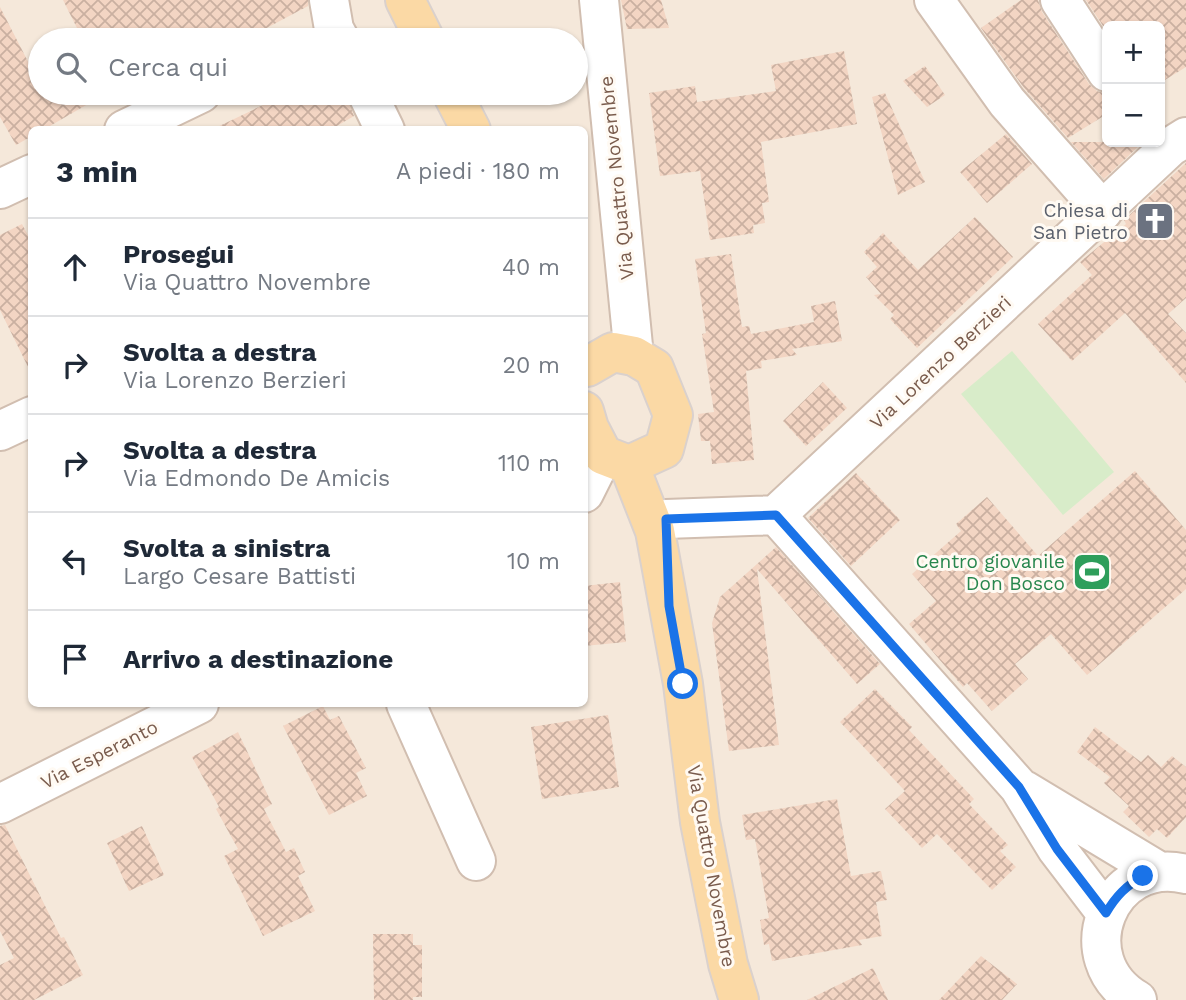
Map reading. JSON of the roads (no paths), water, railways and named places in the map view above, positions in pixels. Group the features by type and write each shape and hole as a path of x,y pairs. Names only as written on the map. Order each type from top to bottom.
{"main road":[{"path":"405,0 419,28"},
{"path":"458,105 469,126"},
{"name":"Via Quattro Novembre","path":"598,358 654,368 673,415 664,449 655,531 683,684 699,822 728,964 739,1000"},
{"name":"Via Quattro Novembre","path":"588,425 657,513"},
{"path":"616,460 664,449"}],"street":[{"name":"Via Quattro Novembre","path":"598,358 599,0"},
{"path":"934,0 1007,102 1103,211"},
{"path":"1060,0 1102,64"},
{"path":"132,126 176,105"},
{"path":"373,105 383,126"},
{"name":"Via Lorenzo Berzieri","path":"776,515 1103,211 1172,140"},
{"path":"0,189 28,176"},
{"path":"0,431 28,418"},
{"path":"588,489 616,460"},
{"path":"657,513 776,515 1019,787 1057,849 1106,913"},
{"name":"Via Esperanto","path":"0,804 193,707"},
{"path":"407,707 476,861"},
{"path":"1019,787 1173,873"},
{"path":"1129,998 1115,982 1103,958 1101,930 1106,913 1115,898 1143,876 1173,873"}],"place":[{"name":"Chiesa di San Pietro","path":"1155,221"},
{"name":"Centro giovanile Don Bosco","path":"1092,572"}]}
